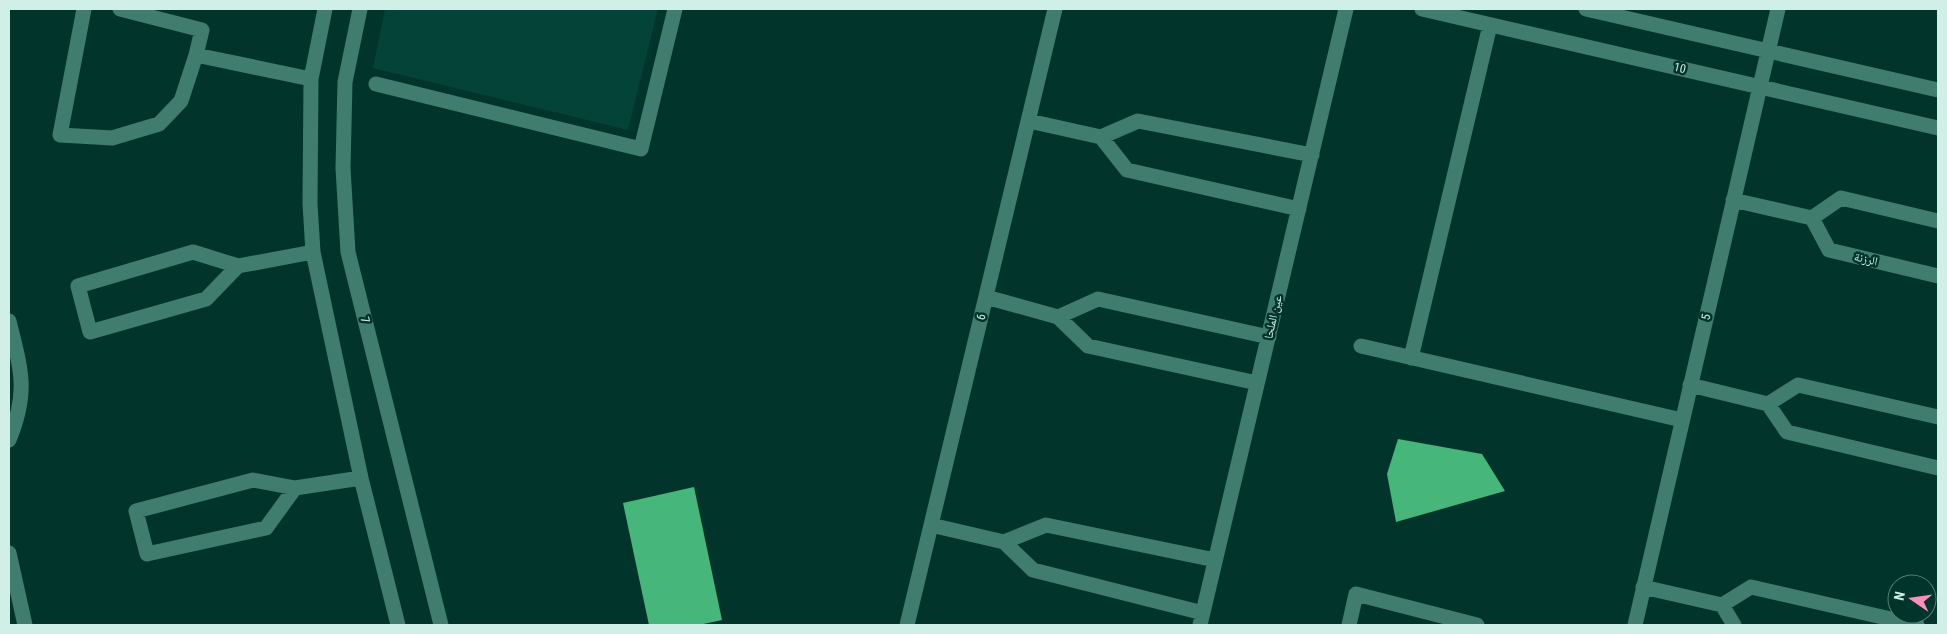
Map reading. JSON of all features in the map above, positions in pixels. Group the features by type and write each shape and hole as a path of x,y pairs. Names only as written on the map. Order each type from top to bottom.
{"street":[{"path":"84,9 60,135 112,138 160,124 181,101 202,30 120,9"},
{"path":"325,9 311,79 310,204 313,252 362,478 398,625"},
{"name":"7","path":"360,9 345,82 343,168 348,252 442,625"},
{"path":"376,84 641,149 675,9"},
{"name":"6","path":"907,625 1055,9"},
{"name":"عين الملحا","path":"1201,619 1346,9"},
{"name":"10","path":"1422,9 1938,128"},
{"path":"1586,9 1938,90"},
{"name":"5","path":"1635,625 1778,9"},
{"path":"1411,358 1490,24"},
{"path":"196,55 311,79"},
{"path":"1028,120 1101,137 1138,121 1312,155"},
{"path":"1101,137 1127,170 1299,209"},
{"path":"1734,200 1812,218 1841,198 1938,221"},
{"name":"الرزنة","path":"1812,218 1829,250 1938,276"},
{"path":"238,266 206,299 90,332 78,286 194,252 238,266 313,252"},
{"path":"986,297 1058,317 1088,346 1258,383"},
{"path":"1058,317 1098,299 1268,337"},
{"path":"9,321 21,368 22,391 20,407 9,440"},
{"path":"1361,346 1682,420"},
{"path":"1690,385 1768,404 1787,432 1938,468"},
{"path":"1768,404 1798,385 1938,417"},
{"path":"295,488 266,528 146,554 136,511 253,480 295,488 362,478"},
{"path":"931,525 1004,542 1033,570 1201,619"},
{"path":"1004,542 1046,525 1215,560"},
{"path":"9,553 25,625"},
{"path":"1644,587 1722,605 1751,587 1918,625"},
{"path":"1349,625 1356,594 1477,625"},
{"path":"1722,605 1734,625"}],"shaded area":[{"path":"385,9 658,9 628,130 373,68"}],"building":[{"path":"1398,439 1482,454 1505,491 1396,522 1387,474"},
{"path":"694,487 722,620 699,625 649,625 623,503"}]}
